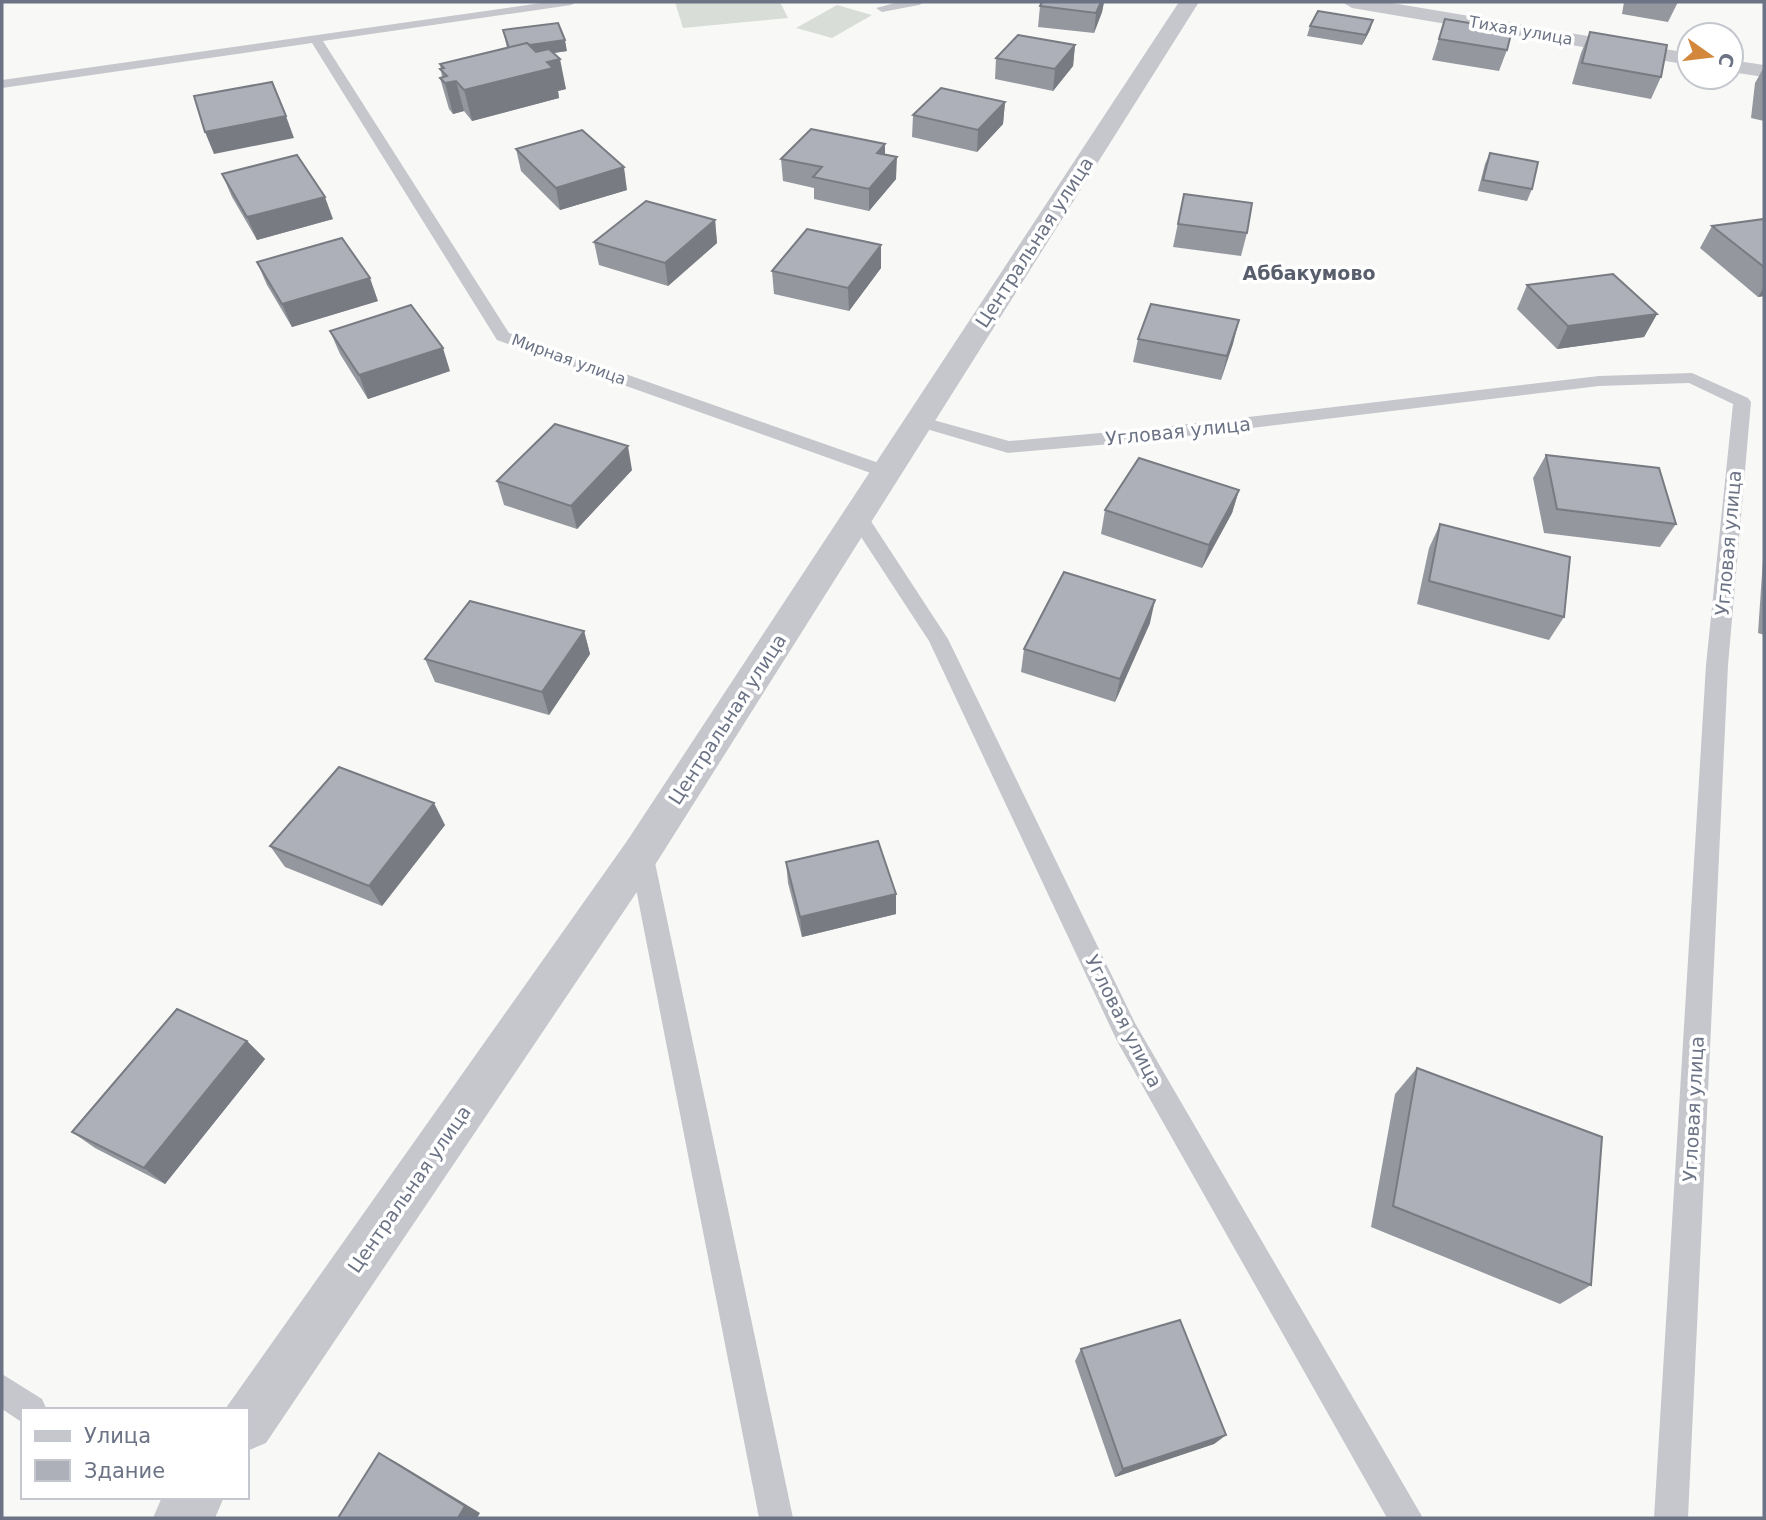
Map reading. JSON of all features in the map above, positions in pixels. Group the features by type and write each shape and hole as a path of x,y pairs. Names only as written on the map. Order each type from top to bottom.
{"street":[{"name":"Центральная улица","path":"248,1423 641,853 1189,2"},
{"name":"Тихая улица","path":"1352,2 1675,57"},
{"path":"1745,68 1764,71"}],"lane":[{"path":"2,84 571,2"},
{"path":"881,8 919,2"},
{"name":"Мирная улица","path":"316,40 503,336 886,472"},
{"name":"Угловая улица","path":"919,421 1008,447 1145,435 1599,381 1692,378 1742,402 1717,665 1671,1518"},
{"name":"Угловая улица","path":"858,517 937,639 1126,1032 1406,1518"},
{"path":"641,853 776,1518"},
{"path":"2,1390 28,1408"}],"shaded area":[{"path":"675,2 780,2 788,18 683,28"},
{"path":"837,5 872,15 832,38 796,28"}],"building":[{"path":"1042,2 1101,2 1096,13 1040,6"},
{"path":"1318,11 1373,20 1366,35 1310,26"},
{"path":"1445,19 1512,30 1507,50 1439,39"},
{"path":"558,23 565,40 530,45 527,43 509,48 503,30"},
{"path":"1590,32 1667,45 1661,77 1582,63"},
{"path":"1018,35 1075,45 1055,69 996,58"},
{"path":"527,43 536,52 549,49 560,59 547,62 553,68 464,90 456,81 445,83 440,78 447,76 440,69 444,68 440,64"},
{"path":"272,82 286,116 205,132 194,96"},
{"path":"941,88 1005,102 978,130 913,115"},
{"path":"811,129 885,144 877,153 897,157 869,189 813,177 822,167 781,159"},
{"path":"582,130 624,167 556,188 516,149"},
{"path":"1490,153 1538,162 1532,189 1483,180"},
{"path":"297,155 325,197 247,217 222,174"},
{"path":"1184,194 1252,203 1247,233 1178,224"},
{"path":"646,201 715,220 665,263 594,242"},
{"path":"1764,219 1764,267 1712,226"},
{"path":"807,229 881,245 848,288 772,271"},
{"path":"342,238 370,278 282,304 257,262"},
{"path":"1613,274 1657,314 1568,326 1527,285"},
{"path":"1151,304 1239,320 1227,356 1138,339"},
{"path":"411,305 443,348 359,375 330,331"},
{"path":"555,424 628,446 571,506 497,481"},
{"path":"1546,455 1659,468 1676,524 1557,509"},
{"path":"1139,458 1239,490 1209,545 1105,510"},
{"path":"1440,524 1570,557 1564,617 1429,581"},
{"path":"1064,572 1155,600 1120,679 1024,649"},
{"path":"470,601 584,631 542,692 425,659"},
{"path":"339,767 434,803 369,886 270,846"},
{"path":"878,841 896,894 800,917 786,862"},
{"path":"177,1009 247,1041 144,1168 72,1132"},
{"path":"1417,1068 1602,1137 1591,1285 1393,1206"},
{"path":"1180,1320 1226,1435 1123,1469 1081,1349"},
{"path":"379,1453 465,1506 458,1518 338,1518"}],"district":[{"name":"Аббакумово","path":"1309,273"}]}
